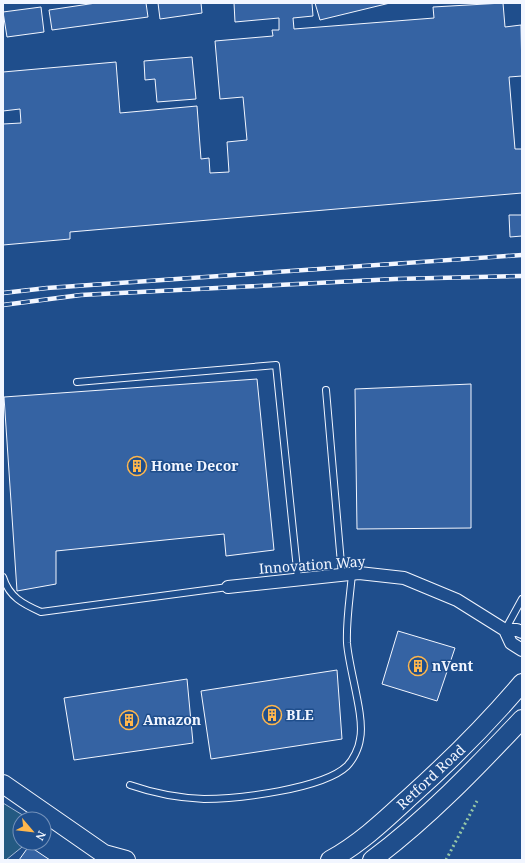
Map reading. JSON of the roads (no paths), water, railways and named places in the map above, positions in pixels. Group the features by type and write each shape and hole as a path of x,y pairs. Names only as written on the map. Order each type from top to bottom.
{"main road":[{"name":"Retford Road","path":"330,860 344,852 389,817 431,779 469,741 522,683"},
{"name":"Retford Road","path":"372,860 435,806 479,765 522,719"},
{"path":"3,784 107,857 126,860"}],"street":[{"name":"Innovation Way","path":"228,587 347,574 404,578 457,600 505,630 517,630 522,632"},
{"name":"Innovation Way","path":"505,630 511,643 522,650"}],"lane":[{"path":"77,382 276,365 298,579"},
{"path":"130,785 161,794 204,799 244,796 320,781 347,766 357,749 361,738 360,721 347,643 347,574 326,390"},
{"path":"3,577 12,596 25,605 41,612 228,587"},
{"path":"505,630 522,599"}],"railway":[{"path":"3,293 47,288 522,255"},
{"path":"3,305 81,295 395,279 522,276"}],"place":[{"name":"Home Decor","path":"137,466"},
{"name":"nVent","path":"418,666"},
{"name":"BLE","path":"272,715"},
{"name":"Amazon","path":"129,720"}]}
